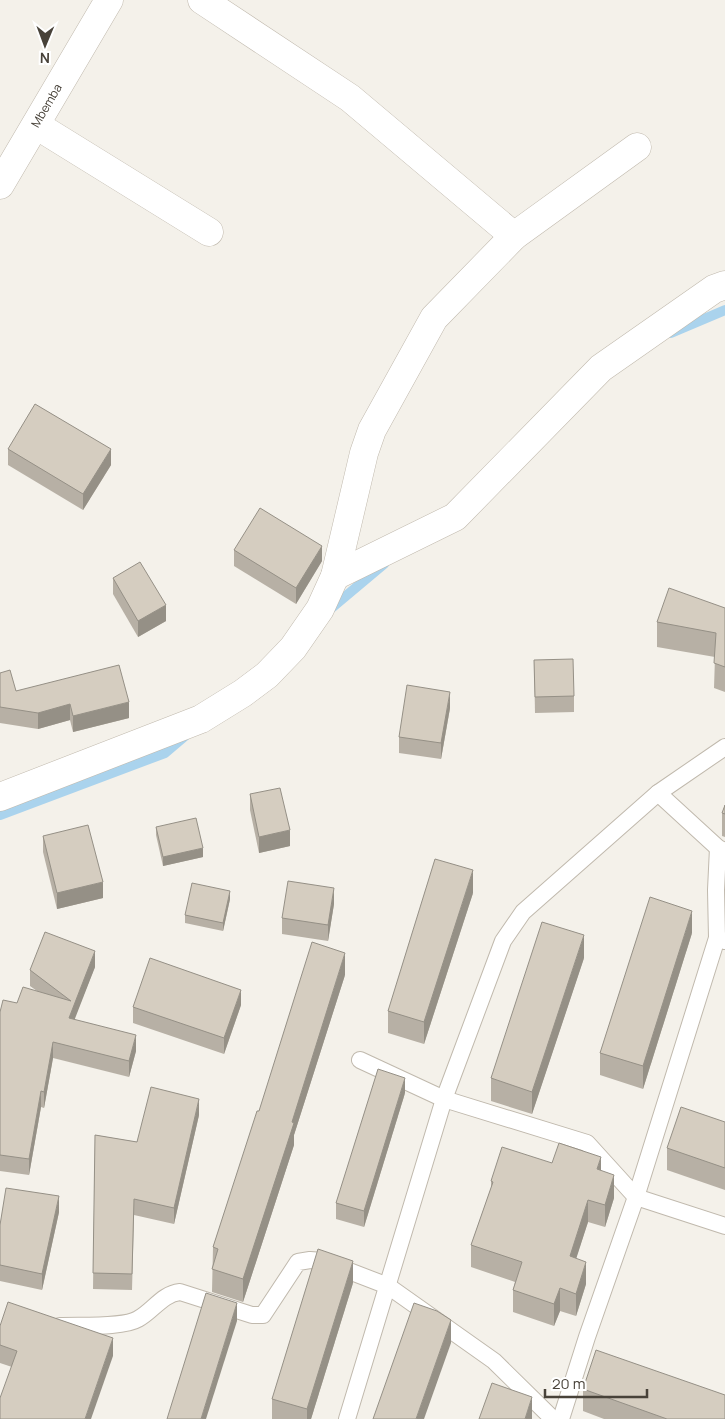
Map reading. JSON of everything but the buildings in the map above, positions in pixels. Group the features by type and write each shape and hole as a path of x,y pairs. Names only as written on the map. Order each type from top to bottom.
{"street":[{"name":"Mbemba","path":"1,182 109,0"},
{"path":"202,0 350,98 514,236"},
{"path":"36,125 209,232"},
{"path":"0,797 200,719 243,694 267,675 294,648 320,609 335,576 364,453 372,430 434,318 514,236 637,146"},
{"path":"335,576 455,517 601,368 714,289 725,285"}],"lane":[{"path":"347,1419 444,1099 503,941 523,912 658,793 725,746"},
{"path":"561,1419 721,939 716,890 722,849 658,793"},
{"path":"360,1060 444,1099 587,1143 636,1197 725,1226"},
{"path":"60,1326 127,1324 138,1319 171,1292 180,1292 252,1316 263,1314 298,1262 310,1260 323,1261 388,1286 494,1360 553,1419"}],"waterway":[{"path":"671,333 725,310"},
{"path":"328,611 384,564"},
{"path":"0,815 165,753 185,736"}]}
